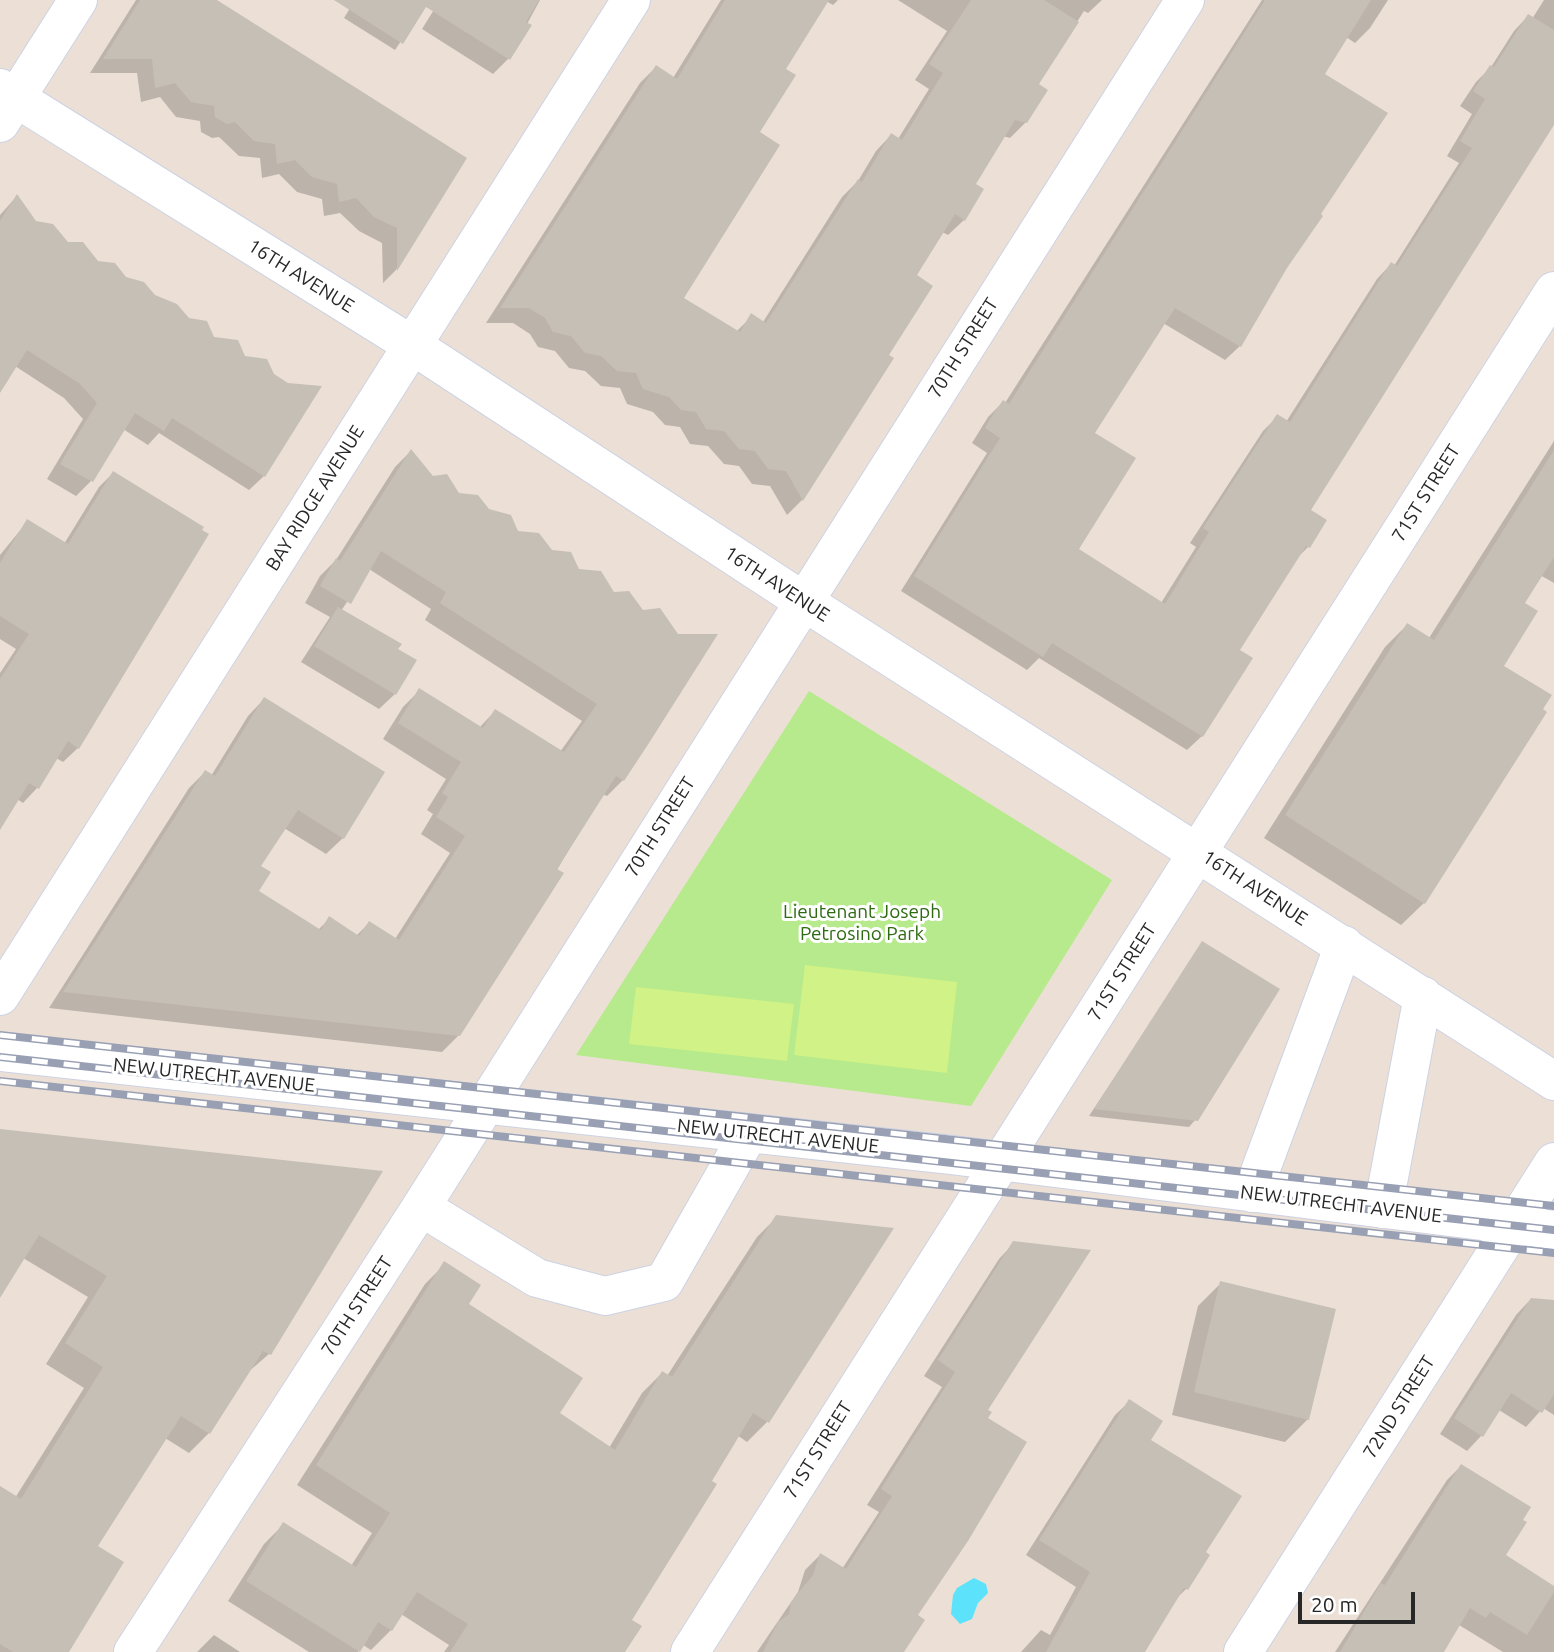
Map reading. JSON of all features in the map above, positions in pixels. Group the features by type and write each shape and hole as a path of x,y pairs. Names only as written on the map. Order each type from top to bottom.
{"street":[{"path":"5,103 78,0"},
{"name":"BAY RIDGE AVENUE","path":"0,996 631,0"},
{"name":"70TH STREET","path":"133,1652 421,1207 1185,0"},
{"name":"16TH AVENUE","path":"5,103 412,345 803,601 1554,1081"},
{"name":"71ST STREET","path":"690,1652 1554,291"},
{"path":"1252,1192 1344,945"},
{"path":"1383,1209 1423,996"},
{"name":"NEW UTRECHT AVENUE","path":"0,1052 1001,1161 1554,1230"},
{"path":"421,1207 537,1278 605,1296 664,1282 749,1133"},
{"name":"72ND STREET","path":"1243,1652 1554,1162"}],"green space":[{"name":"Lieutenant Joseph Petrosino Park","path":"809,691 1112,880 971,1106 576,1055"},
{"path":"805,965 957,982 947,1073 794,1055"},
{"path":"636,987 794,1004 787,1061 629,1044"}],"water":[{"path":"974,1578 986,1584 988,1593 978,1603 972,1619 960,1624 951,1614 953,1595 957,1588"}],"building":[{"path":"140,0 217,0 467,158 397,271 397,228 374,217 356,198 339,202 337,184 312,177 295,160 277,164 275,144 254,141 235,122 227,124 215,117 214,106 191,102 175,83 155,88 152,59 103,59"},
{"path":"334,0 539,0 526,22 532,25 510,60 426,7 403,44"},
{"path":"725,0 829,0 786,69 796,75 760,132 780,145 684,298 740,332 751,313 766,323 858,179 862,182 891,133 902,140 943,73 929,64 971,0 1044,0 1079,22 1039,84 1048,90 1027,123 1015,120 976,184 984,189 965,221 955,214 917,275 933,286 889,355 894,358 803,501 786,471 768,469 755,451 739,449 724,431 706,429 696,412 681,410 669,397 643,389 636,373 617,371 601,356 585,353 571,336 553,332 545,318 529,308 500,308 656,65 677,79"},
{"path":"1265,0 1371,0 1325,74 1388,113 1287,268 1241,347 1175,308 1095,433 1136,458 1079,549 1165,604 1209,532 1203,528 1277,414 1290,422 1391,262 1397,266 1472,148 1460,141 1485,99 1473,91 1490,65 1494,67 1528,14 1554,30 1554,125 1311,510 1327,520 1310,548 1306,546 1240,650 1253,658 1203,737 1052,643 1043,657 914,576 1000,438 985,428 994,413 1003,400 1009,404"},
{"path":"17,194 36,221 53,224 68,242 83,242 98,261 115,263 126,277 144,282 155,295 177,304 189,318 207,321 214,337 238,340 245,356 267,359 274,374 288,383 322,386 265,477 172,418 164,431 135,413 93,482 60,464 97,403 79,383 27,350 0,393 0,221"},
{"path":"411,449 433,476 447,474 459,493 478,495 489,509 511,515 518,531 539,533 552,550 571,552 579,569 601,571 614,592 629,591 643,610 660,608 678,634 718,634 649,743 624,781 616,776 557,869 564,873 460,1036 63,992 205,770 215,776 264,697 385,772 344,839 298,810 261,866 271,872 259,891 321,930 329,916 359,936 369,921 399,940 465,836 436,817 448,797 442,793 461,762 398,723 419,688 483,728 495,709 564,752 597,704 440,603 446,592 381,551 351,604 320,586 336,558 340,561"},
{"path":"1554,450 1554,557 1525,603 1538,611 1504,666 1552,695 1543,709 1547,712 1425,904 1285,815 1407,623 1434,640"},
{"path":"113,471 204,527 202,530 209,534 79,749 68,741 39,789 29,783 0,830 0,679 29,634 0,616 0,563 27,519 68,544"},
{"path":"338,607 402,644 398,649 417,660 396,695 314,646"},
{"path":"1202,941 1280,989 1198,1121 1094,1109"},
{"path":"0,1129 383,1171 271,1355 263,1351 210,1434 181,1416 98,1546 124,1562 69,1652 13,1652 0,1644 0,1486 21,1499 103,1367 65,1343 107,1276 39,1235 0,1298"},
{"path":"776,1215 894,1228 769,1423 753,1413 712,1481 717,1484 632,1620 642,1626 625,1652 450,1652 468,1624 417,1592 392,1631 378,1622 360,1652 246,1581 283,1522 356,1567 390,1513 316,1465 444,1261 481,1285 469,1304 583,1378 560,1413 615,1450 662,1371 672,1377"},
{"path":"1013,1241 1091,1250 988,1410 992,1412 988,1418 1027,1442 968,1541 918,1615 925,1620 904,1652 763,1652 778,1622 789,1614 791,1602 813,1575 820,1553 846,1569 892,1496 881,1489 955,1372 938,1360"},
{"path":"1220,1281 1336,1309 1309,1420 1194,1392"},
{"path":"1531,1298 1554,1300 1554,1394 1542,1413 1511,1393 1483,1437 1454,1418"},
{"path":"1129,1399 1163,1421 1151,1440 1242,1496 1206,1552 1210,1555 1188,1590 1184,1588 1145,1652 1046,1652 1090,1572 1039,1540"},
{"path":"1461,1464 1531,1507 1523,1520 1527,1522 1506,1555 1554,1586 1554,1592 1527,1635 1490,1612 1486,1618 1470,1608 1444,1652 1340,1652 1381,1583 1385,1585"}],"railway":[{"path":"0,1035 1554,1206"},
{"path":"0,1057 1554,1230"},
{"path":"0,1081 1554,1253"}]}
